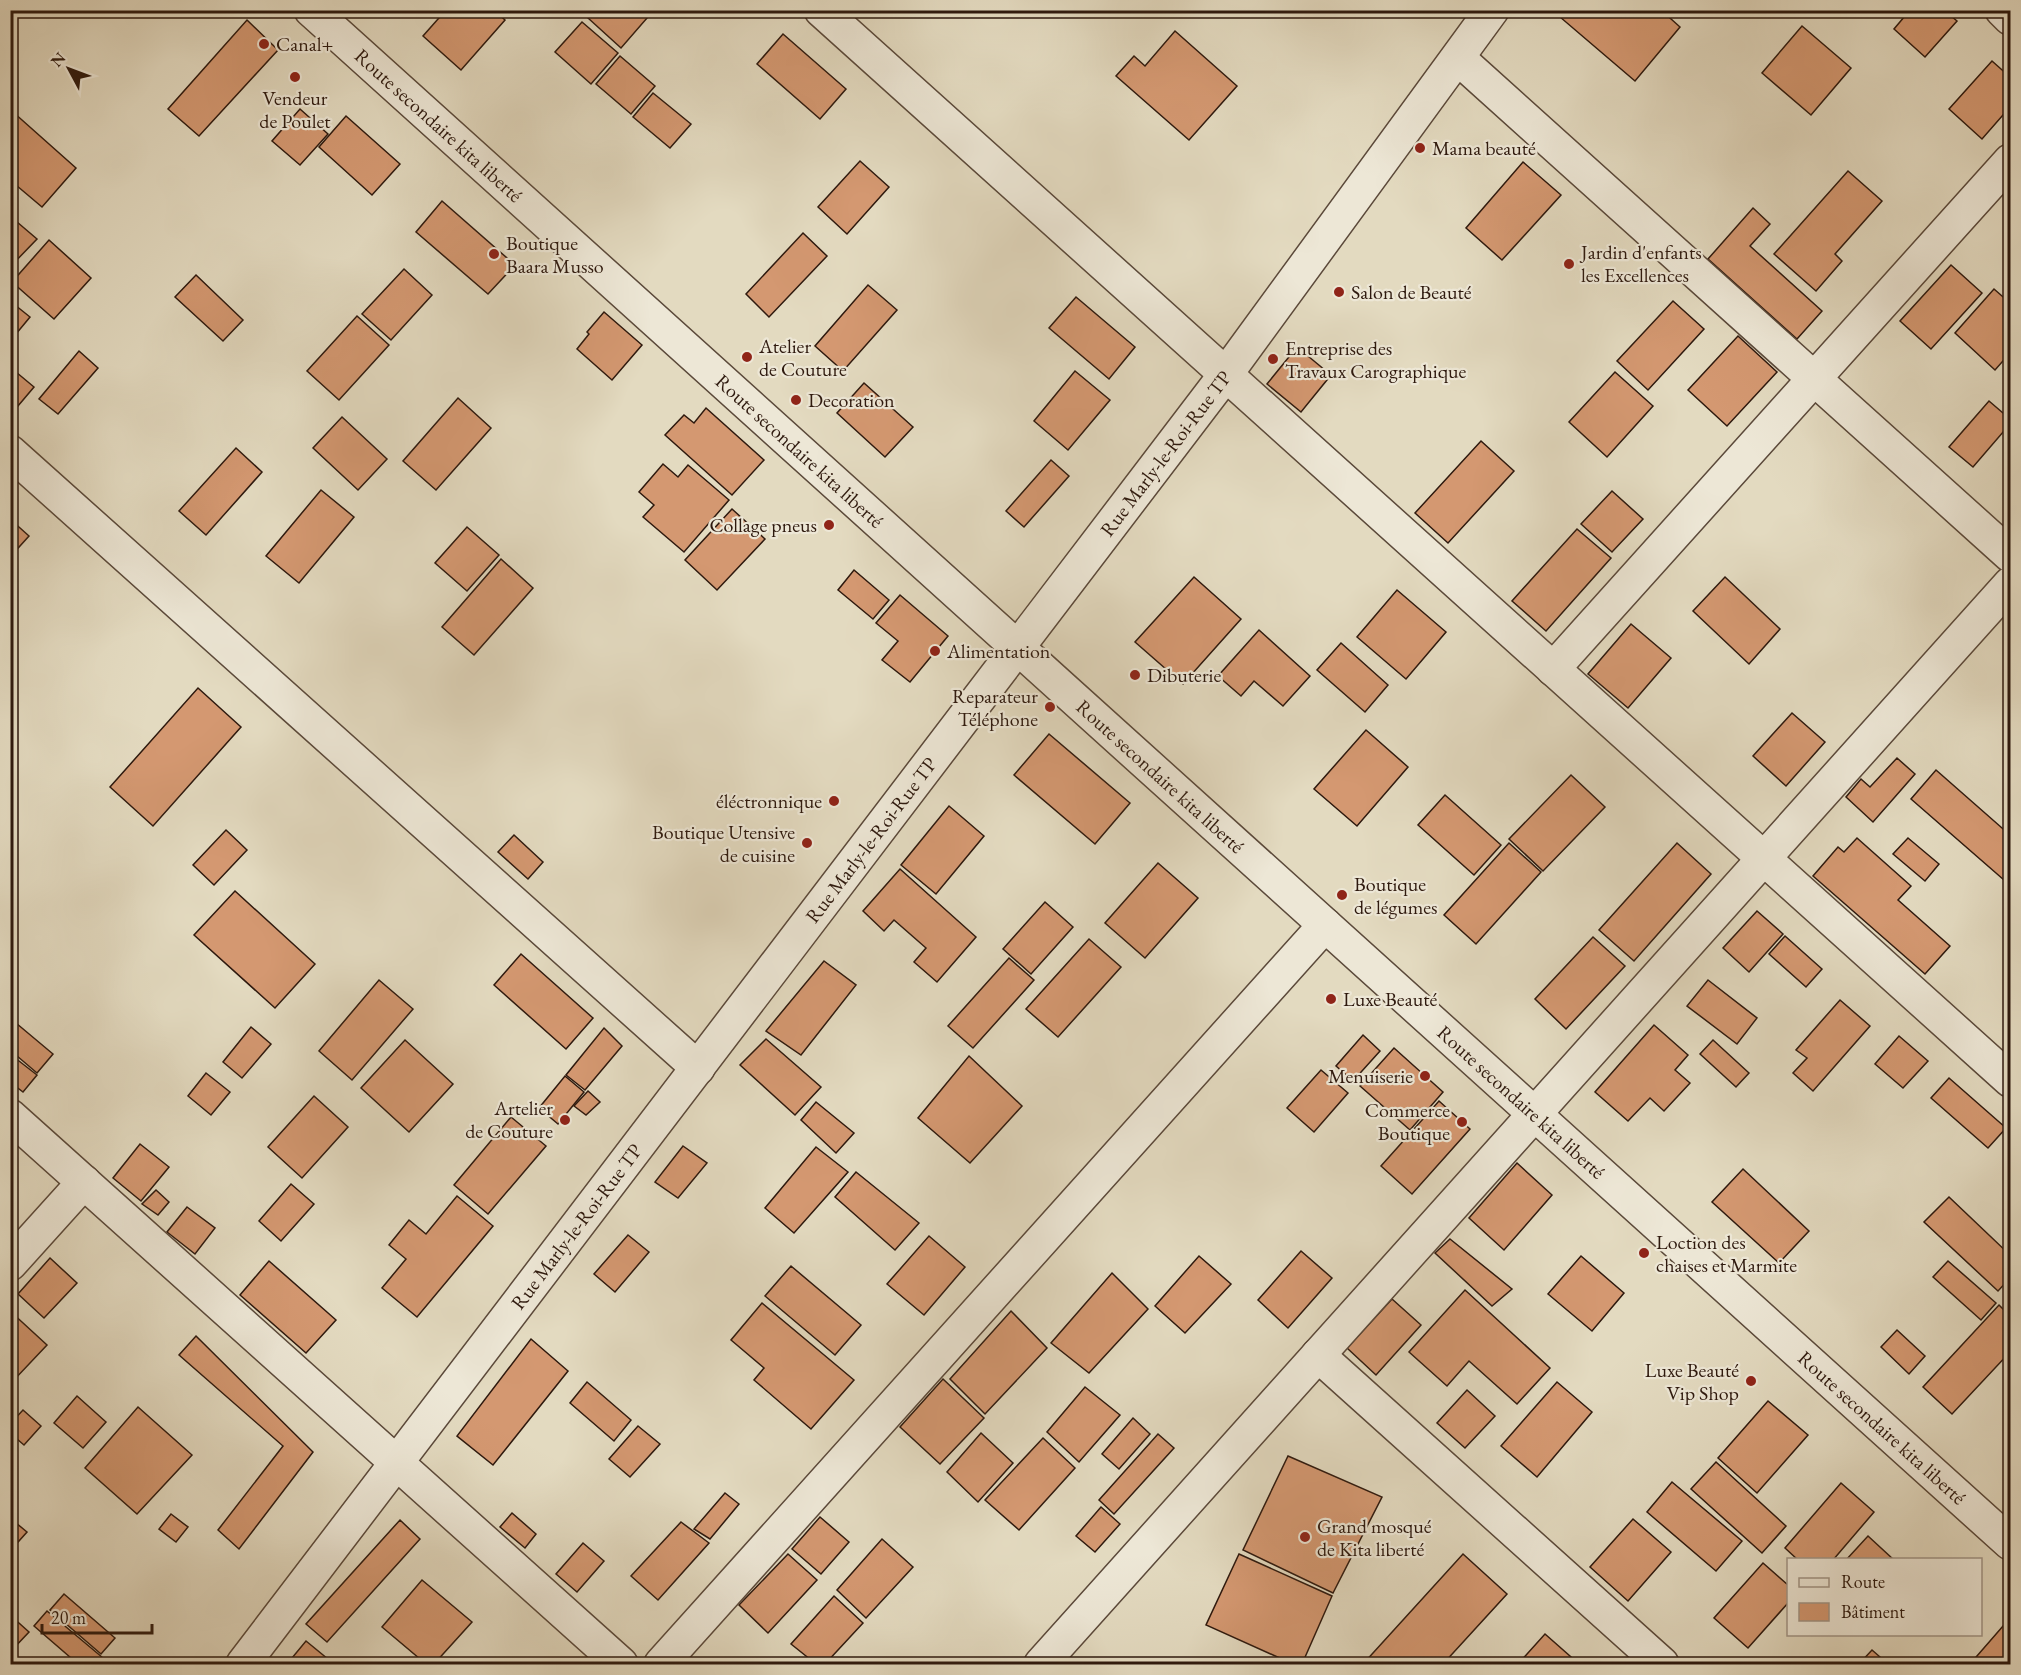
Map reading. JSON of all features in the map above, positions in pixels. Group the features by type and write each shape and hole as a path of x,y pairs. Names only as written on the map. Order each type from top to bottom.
{"street":[{"name":"Route secondaire kita liberté","path":"311,10 2010,1543"},
{"path":"821,10 2010,1080"},
{"name":"Rue Marly-le-Roi-Rue TP","path":"243,1665 1226,374 1492,10"},
{"path":"2002,10 2010,18"},
{"path":"1458,58 2010,555"},
{"path":"1553,669 2010,161"},
{"path":"10,452 698,1068"},
{"path":"1051,1661 1318,1355 2010,584"},
{"path":"661,1665 1325,925"},
{"path":"10,1116 621,1665"},
{"path":"10,1264 84,1182"},
{"path":"1318,1355 1662,1665"}],"building":[{"path":"446,10 494,10 505,20 461,70 423,36"},
{"path":"595,10 654,10 621,48 588,18"},
{"path":"1565,10 1661,10 1680,27 1635,81 1560,17"},
{"path":"1910,10 1944,10 1957,21 1925,57 1894,29"},
{"path":"247,20 278,50 199,136 168,109"},
{"path":"582,22 618,53 591,84 555,52"},
{"path":"1802,26 1851,68 1811,115 1762,73"},
{"path":"1175,31 1237,86 1189,140 1116,76 1134,56 1145,66"},
{"path":"783,34 846,89 820,119 757,64"},
{"path":"620,56 655,86 631,114 596,84"},
{"path":"1992,61 2010,77 2010,107 1982,139 1949,109"},
{"path":"653,93 691,124 670,148 633,117"},
{"path":"300,109 328,134 300,165 272,141"},
{"path":"13,112 76,168 42,207 10,180 10,115"},
{"path":"346,116 400,164 372,195 319,147"},
{"path":"860,161 889,187 847,234 818,207"},
{"path":"1523,162 1561,195 1502,260 1466,228"},
{"path":"1848,171 1882,201 1835,254 1842,261 1816,291 1774,254"},
{"path":"442,201 515,265 488,294 416,232"},
{"path":"1753,208 1770,224 1750,246 1822,311 1797,339 1708,259"},
{"path":"10,216 37,239 10,267"},
{"path":"803,233 827,256 769,317 746,294"},
{"path":"49,240 91,278 54,319 12,282"},
{"path":"1951,265 1982,293 1931,349 1900,321"},
{"path":"404,269 432,295 391,340 362,314"},
{"path":"196,275 243,320 223,341 175,297"},
{"path":"868,285 897,310 843,371 815,346"},
{"path":"1994,289 2010,303 2010,353 1995,370 1955,333"},
{"path":"1076,297 1135,347 1109,379 1049,328"},
{"path":"10,301 30,317 16,334 10,329"},
{"path":"1673,301 1704,329 1648,390 1617,361"},
{"path":"604,312 642,345 612,380 577,349 589,334 587,332"},
{"path":"357,316 389,345 339,400 307,371"},
{"path":"1738,336 1777,372 1727,426 1688,390"},
{"path":"1297,347 1331,375 1301,412 1267,384"},
{"path":"79,351 98,368 58,414 39,399"},
{"path":"10,367 34,387 12,413 10,412"},
{"path":"1075,371 1110,400 1068,450 1034,421"},
{"path":"1615,372 1653,406 1607,457 1569,422"},
{"path":"864,383 913,427 885,457 837,413"},
{"path":"458,398 491,428 436,490 403,461"},
{"path":"1989,401 2010,419 2010,424 1973,467 1949,447"},
{"path":"706,408 764,460 732,495 665,435 684,415 694,423"},
{"path":"342,417 387,459 358,490 313,448"},
{"path":"1481,441 1514,471 1448,543 1415,513"},
{"path":"236,448 262,472 206,535 179,511"},
{"path":"1051,460 1069,476 1024,527 1006,511"},
{"path":"663,464 678,477 688,465 729,500 684,552 643,517 654,505 639,492"},
{"path":"321,490 354,517 299,583 266,556"},
{"path":"1612,491 1643,519 1612,552 1581,524"},
{"path":"732,509 765,539 717,590 685,560"},
{"path":"10,519 29,536 10,557"},
{"path":"467,527 499,555 467,591 435,563"},
{"path":"1577,529 1611,558 1546,631 1512,601"},
{"path":"501,559 533,588 474,655 442,627"},
{"path":"854,570 889,600 873,619 838,590"},
{"path":"1194,577 1241,619 1183,684 1135,642"},
{"path":"1725,577 1780,629 1749,664 1693,611"},
{"path":"1397,590 1446,632 1406,679 1357,637"},
{"path":"900,595 948,636 910,682 882,660 898,641 876,623"},
{"path":"1631,624 1671,658 1628,708 1588,674"},
{"path":"1259,630 1310,676 1283,706 1254,681 1241,696 1218,676"},
{"path":"1341,643 1388,685 1365,712 1317,670"},
{"path":"198,688 241,727 153,826 110,787"},
{"path":"1792,713 1825,742 1786,786 1753,756"},
{"path":"1366,730 1408,767 1357,826 1314,789"},
{"path":"1049,734 1130,803 1095,844 1014,775"},
{"path":"1897,758 1915,774 1873,822 1846,797 1861,779 1870,787"},
{"path":"1936,770 2010,835 2010,873 2004,880 1911,799"},
{"path":"1571,775 1605,807 1543,871 1509,839"},
{"path":"1445,795 1501,845 1474,875 1418,825"},
{"path":"949,806 984,836 936,894 901,865"},
{"path":"226,830 247,850 214,885 193,865"},
{"path":"514,835 543,862 528,879 498,852"},
{"path":"1857,838 1911,886 1898,900 1950,946 1925,974 1813,876 1838,847 1844,852"},
{"path":"1908,838 1939,864 1925,881 1893,854"},
{"path":"1509,843 1541,872 1476,944 1444,915"},
{"path":"1677,843 1711,874 1634,961 1599,930"},
{"path":"1158,863 1198,898 1145,958 1105,923"},
{"path":"900,869 976,937 937,982 914,962 926,948 894,920 884,931 863,911"},
{"path":"235,891 315,964 275,1008 194,935"},
{"path":"1045,902 1073,927 1031,974 1003,949"},
{"path":"1757,911 1783,934 1749,972 1723,948"},
{"path":"1785,936 1822,969 1806,987 1769,954"},
{"path":"1593,937 1625,966 1566,1029 1535,999"},
{"path":"1089,939 1121,967 1058,1037 1026,1009"},
{"path":"521,954 593,1018 566,1049 494,985"},
{"path":"1009,958 1034,980 973,1048 948,1026"},
{"path":"824,961 856,985 801,1055 766,1031"},
{"path":"379,980 413,1009 352,1080 319,1051"},
{"path":"1708,980 1757,1018 1737,1044 1687,1006"},
{"path":"1840,1000 1870,1026 1813,1091 1793,1073 1807,1058 1796,1050"},
{"path":"10,1018 53,1054 37,1073 10,1050"},
{"path":"1654,1025 1688,1055 1675,1070 1690,1083 1664,1111 1650,1098 1628,1121 1595,1092"},
{"path":"251,1027 271,1044 242,1078 223,1062"},
{"path":"604,1028 622,1046 585,1090 566,1075"},
{"path":"1363,1035 1380,1051 1353,1081 1336,1066"},
{"path":"1899,1036 1928,1061 1903,1088 1875,1064"},
{"path":"766,1039 821,1087 795,1115 740,1065"},
{"path":"405,1040 453,1084 409,1132 361,1088"},
{"path":"1713,1040 1749,1073 1736,1087 1700,1054"},
{"path":"1394,1048 1443,1092 1410,1130 1360,1086"},
{"path":"10,1054 37,1075 23,1092 10,1082"},
{"path":"969,1056 1022,1106 970,1163 918,1118"},
{"path":"1321,1070 1348,1093 1314,1132 1287,1108"},
{"path":"206,1073 230,1092 211,1115 188,1096"},
{"path":"565,1076 584,1092 558,1124 539,1108"},
{"path":"1949,1078 2006,1128 1988,1148 1931,1098"},
{"path":"588,1091 600,1102 586,1115 574,1106"},
{"path":"314,1096 348,1127 302,1178 268,1147"},
{"path":"1439,1101 1470,1129 1412,1194 1381,1166"},
{"path":"816,1102 854,1133 836,1153 801,1120"},
{"path":"511,1117 546,1146 488,1214 454,1185"},
{"path":"140,1144 169,1167 141,1201 113,1178"},
{"path":"683,1146 707,1163 678,1198 655,1182"},
{"path":"816,1147 848,1172 794,1233 765,1208"},
{"path":"1517,1163 1552,1195 1504,1250 1469,1218"},
{"path":"1743,1169 1809,1231 1779,1263 1712,1202"},
{"path":"856,1172 919,1223 895,1250 835,1197"},
{"path":"291,1184 314,1204 281,1241 259,1221"},
{"path":"156,1190 169,1202 158,1215 142,1204"},
{"path":"457,1196 493,1226 417,1317 382,1288 406,1259 389,1245 409,1220 426,1234"},
{"path":"1949,1197 2010,1255 2010,1278 1998,1291 1924,1222"},
{"path":"187,1207 215,1228 195,1254 167,1232"},
{"path":"628,1235 649,1252 615,1292 594,1274"},
{"path":"929,1236 965,1267 924,1315 887,1284"},
{"path":"1450,1239 1512,1289 1492,1306 1435,1253"},
{"path":"1301,1251 1332,1278 1288,1328 1258,1300"},
{"path":"1199,1256 1231,1284 1185,1333 1155,1306"},
{"path":"1581,1256 1624,1293 1592,1331 1548,1294"},
{"path":"50,1258 77,1283 44,1318 18,1294"},
{"path":"269,1261 336,1320 306,1353 240,1295"},
{"path":"1948,1261 1996,1303 1981,1320 1933,1277"},
{"path":"791,1266 861,1325 835,1355 765,1296"},
{"path":"1112,1273 1148,1309 1089,1373 1051,1343"},
{"path":"1465,1290 1550,1368 1517,1404 1469,1361 1447,1386 1409,1352"},
{"path":"1392,1299 1421,1325 1376,1375 1347,1348"},
{"path":"762,1303 854,1380 811,1429 754,1380 764,1368 731,1340"},
{"path":"1999,1305 2010,1316 2010,1352 1952,1414 1923,1387"},
{"path":"10,1311 47,1345 13,1381 10,1378"},
{"path":"1011,1311 1047,1348 985,1414 950,1379"},
{"path":"1897,1330 1925,1356 1909,1374 1881,1347"},
{"path":"196,1336 313,1452 239,1549 218,1530 283,1446 179,1355"},
{"path":"531,1339 568,1371 493,1465 457,1436"},
{"path":"943,1379 984,1418 940,1464 900,1427"},
{"path":"587,1382 631,1420 614,1441 570,1403"},
{"path":"1557,1382 1592,1412 1537,1477 1501,1446"},
{"path":"1085,1387 1120,1415 1079,1462 1047,1432"},
{"path":"1467,1390 1495,1416 1465,1448 1437,1423"},
{"path":"77,1396 106,1422 83,1448 54,1423"},
{"path":"1768,1401 1808,1435 1757,1493 1718,1458"},
{"path":"138,1407 192,1455 137,1514 85,1468"},
{"path":"23,1410 41,1426 24,1445 10,1433 10,1424"},
{"path":"1133,1418 1150,1434 1119,1469 1102,1454"},
{"path":"638,1426 660,1444 630,1477 609,1459"},
{"path":"981,1433 1013,1463 978,1502 947,1472"},
{"path":"1158,1434 1174,1448 1114,1514 1099,1500"},
{"path":"1043,1438 1075,1468 1019,1530 985,1500"},
{"path":"1288,1456 1382,1497 1333,1593 1243,1550"},
{"path":"1716,1462 1786,1526 1762,1553 1691,1489"},
{"path":"1672,1482 1742,1541 1716,1571 1647,1512"},
{"path":"1841,1483 1874,1512 1835,1558 1796,1558 1785,1548"},
{"path":"725,1493 739,1504 710,1539 694,1529"},
{"path":"1101,1507 1120,1524 1095,1552 1076,1536"},
{"path":"512,1513 536,1534 525,1548 500,1527"},
{"path":"171,1514 188,1527 176,1542 159,1529"},
{"path":"820,1517 849,1542 821,1574 792,1549"},
{"path":"10,1518 27,1532 10,1551"},
{"path":"1633,1519 1671,1552 1628,1601 1590,1567"},
{"path":"400,1520 420,1539 327,1642 306,1624"},
{"path":"681,1522 709,1543 658,1600 631,1576"},
{"path":"1868,1536 1892,1558 1848,1558"},
{"path":"882,1539 913,1567 866,1618 837,1590"},
{"path":"583,1543 604,1561 577,1592 556,1574"},
{"path":"788,1554 817,1580 768,1633 739,1605"},
{"path":"1239,1554 1332,1596 1302,1664 1293,1664 1206,1625"},
{"path":"1463,1554 1507,1594 1443,1664 1363,1664"},
{"path":"1763,1563 1787,1584 1787,1604 1748,1648 1714,1618"},
{"path":"422,1580 472,1622 434,1664 426,1664 382,1627"},
{"path":"64,1594 115,1638 101,1654 50,1610"},
{"path":"834,1596 863,1623 825,1664 816,1664 791,1644"},
{"path":"47,1611 109,1663 78,1664 34,1626"},
{"path":"10,1615 29,1632 10,1652"},
{"path":"2010,1618 2010,1664 1970,1664"},
{"path":"1545,1634 1579,1664 1518,1664"},
{"path":"306,1641 334,1664 287,1664"},
{"path":"1872,1650 1888,1664 1859,1664"}],"place":[{"name":"Canal+","path":"264,44"},
{"name":"Vendeur de Poulet","path":"295,77"},
{"name":"Mama beauté","path":"1420,148"},
{"name":"Boutique Baara Musso","path":"494,254"},
{"name":"Jardin d'enfants les Excellences","path":"1569,264"},
{"name":"Salon de Beauté","path":"1339,292"},
{"name":"Atelier de Couture","path":"747,357"},
{"name":"Entreprise des Travaux Carographique","path":"1273,359"},
{"name":"Decoration","path":"796,400"},
{"name":"Collage pneus","path":"829,525"},
{"name":"Alimentation","path":"935,651"},
{"name":"Dibuterie","path":"1135,675"},
{"name":"Reparateur Téléphone","path":"1050,707"},
{"name":"éléctronnique","path":"834,801"},
{"name":"Boutique Utensive de cuisine","path":"807,843"},
{"name":"Boutique de légumes","path":"1342,895"},
{"name":"Luxe Beauté","path":"1331,999"},
{"name":"Menuiserie","path":"1425,1076"},
{"name":"Artelier de Couture","path":"565,1120"},
{"name":"Commerce Boutique","path":"1462,1122"},
{"name":"Loction des chaises et Marmite","path":"1644,1253"},
{"name":"Luxe Beauté Vip Shop","path":"1751,1381"},
{"name":"Grand mosqué de Kita liberté","path":"1305,1537"}]}
